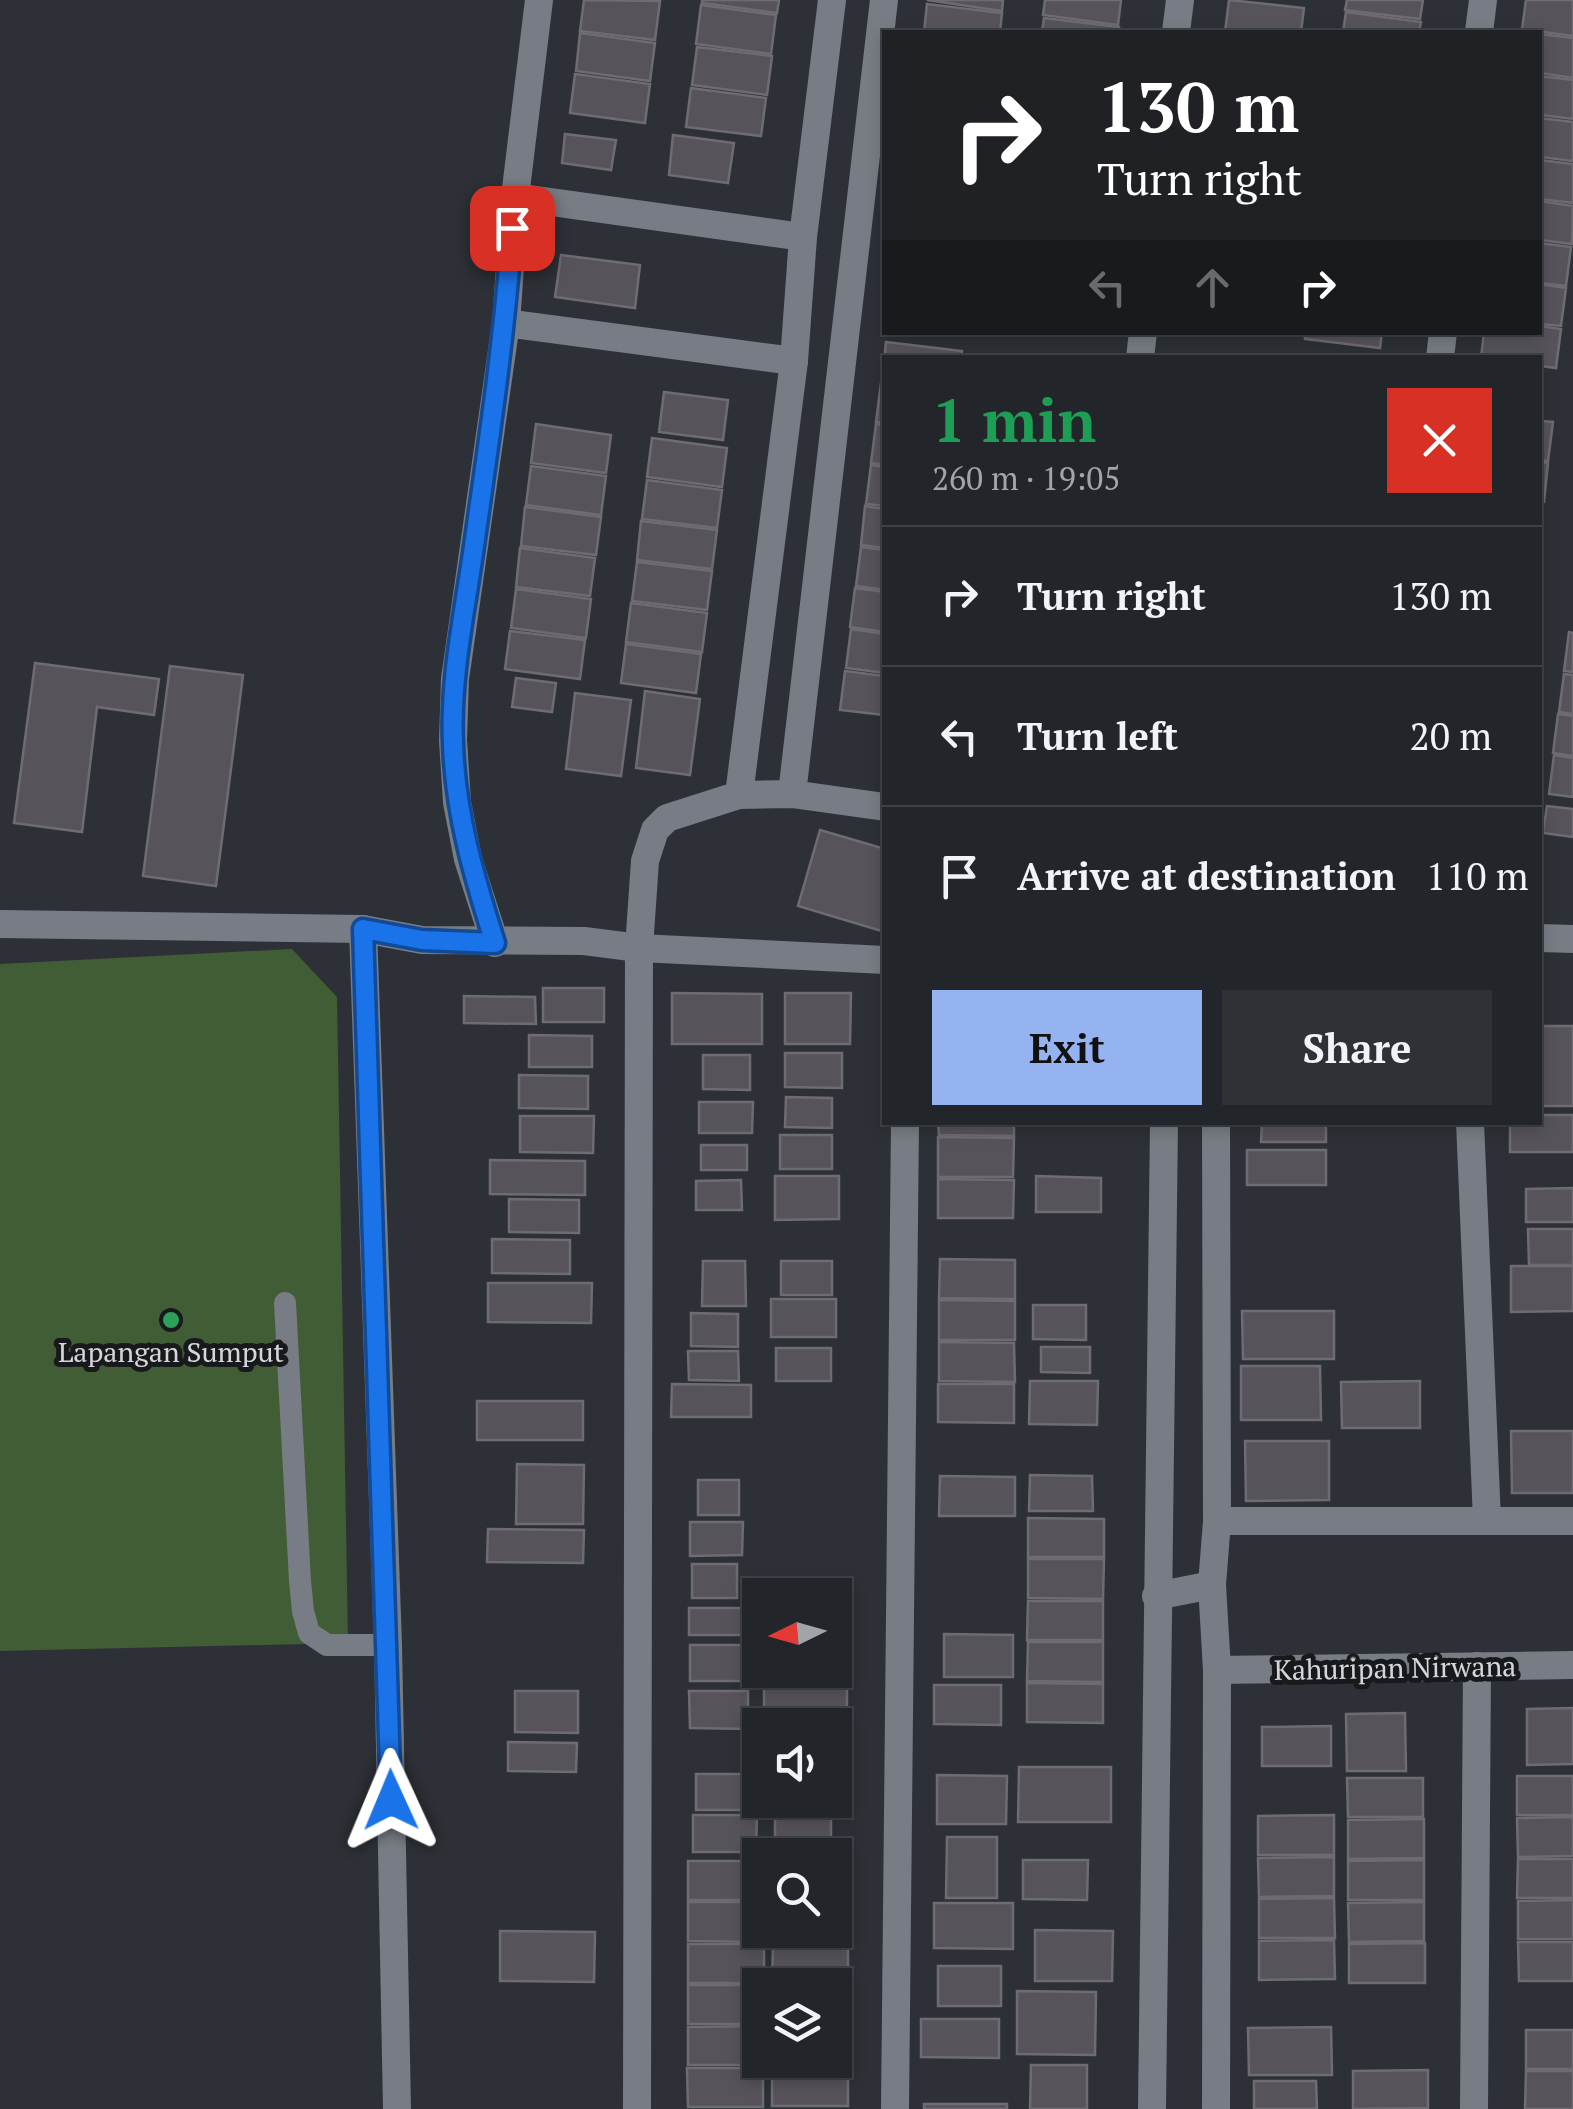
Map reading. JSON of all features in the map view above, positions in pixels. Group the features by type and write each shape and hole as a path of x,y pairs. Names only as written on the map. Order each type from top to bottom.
{"street":[{"path":"495,943 468,859 457,802 452,740 455,679 506,323 515,197 539,0"},
{"path":"739,795 794,361 803,237 832,0"},
{"path":"792,794 884,0"},
{"path":"1176,30 1180,0"},
{"path":"1479,30 1483,0"},
{"path":"515,197 803,237"},
{"path":"798,312 846,315"},
{"path":"506,323 794,361"},
{"path":"637,2109 638,948 645,861 655,830 667,818 739,795 792,794 882,807"},
{"path":"0,924 363,929 422,940 584,941 638,948 882,960"},
{"path":"363,929 388,1645 398,2109"},
{"path":"1542,938 1573,938"},
{"path":"895,2109 905,1125"},
{"path":"1152,2109 1164,1125"},
{"path":"1216,1125 1217,1521 1212,1584 1217,1670 1216,2109"},
{"path":"1470,1125 1486,1520"},
{"path":"1217,1521 1573,1521"},
{"path":"1156,1596 1212,1584"},
{"name":"Kahuripan Nirwana","path":"1217,1670 1573,1665"},
{"path":"1474,2109 1477,1666"}],"lane":[{"path":"285,1303 302,1611 309,1634 327,1645 388,1645"}],"green space":[{"name":"Lapangan Sumput","path":"292,949 337,997 348,1643 0,1651 0,964"}],"building":[{"path":"584,0 660,1 655,40 580,31"},
{"path":"702,0 779,0 777,13"},
{"path":"927,0 1003,0 1002,11"},
{"path":"1045,0 1121,0 1118,25 1043,15"},
{"path":"1229,0 1304,8 1301,30 1225,30"},
{"path":"1347,0 1423,0 1420,19 1345,10"},
{"path":"1526,0 1573,0 1573,36 1522,29"},
{"path":"927,4 1002,13 1000,30 924,30"},
{"path":"701,5 776,15 771,54 696,44"},
{"path":"1346,12 1421,22 1419,30 1343,30"},
{"path":"1044,18 1119,27 1118,30 1042,30"},
{"path":"580,33 655,43 650,81 576,71"},
{"path":"1542,34 1573,38 1573,78 1542,73"},
{"path":"697,47 772,56 767,95 692,85"},
{"path":"575,74 650,84 645,123 570,113"},
{"path":"1542,76 1573,80 1573,119 1542,115"},
{"path":"691,88 766,98 761,136 686,127"},
{"path":"1542,118 1573,122 1573,161 1542,157"},
{"path":"565,134 616,140 611,170 562,163"},
{"path":"673,135 734,143 728,183 669,175"},
{"path":"1542,160 1573,164 1573,203 1542,199"},
{"path":"1542,201 1573,206 1572,244 1542,240"},
{"path":"1542,243 1571,247 1566,286 1542,283"},
{"path":"561,255 640,265 635,308 555,297"},
{"path":"1542,284 1566,288 1561,326 1542,324"},
{"path":"1542,326 1561,329 1556,368 1542,366 1542,355 1481,355 1484,335 1542,335"},
{"path":"1305,335 1382,335 1380,348 1305,339"},
{"path":"886,342 962,351 961,355 885,355"},
{"path":"881,383 882,383 882,423 876,422"},
{"path":"664,392 728,400 723,440 659,432"},
{"path":"1542,421 1553,422 1548,461 1542,460"},
{"path":"536,424 611,435 606,473 531,463"},
{"path":"876,424 882,425 882,465 871,463"},
{"path":"652,438 727,448 722,487 647,477"},
{"path":"1542,462 1548,463 1542,502"},
{"path":"871,465 882,467 882,506 866,504"},
{"path":"531,466 606,476 601,515 526,505"},
{"path":"647,480 722,490 717,528 642,519"},
{"path":"865,506 882,509 882,548 861,545"},
{"path":"525,507 601,517 596,555 521,546"},
{"path":"641,521 717,530 712,569 637,560"},
{"path":"861,547 882,550 882,590 856,586"},
{"path":"520,548 595,558 590,596 516,587"},
{"path":"637,562 712,571 707,610 632,601"},
{"path":"855,588 882,592 882,632 850,627"},
{"path":"516,589 591,599 586,638 511,628"},
{"path":"631,603 707,613 702,652 626,642"},
{"path":"851,629 882,634 882,673 846,668"},
{"path":"510,631 585,640 580,679 505,669"},
{"path":"1569,632 1573,633 1573,672 1564,671"},
{"path":"626,644 701,654 696,693 621,683"},
{"path":"35,663 159,679 154,715 97,707 82,832 14,823"},
{"path":"170,666 243,675 216,886 143,876"},
{"path":"845,671 882,676 882,715 840,710"},
{"path":"1564,674 1573,675 1573,714 1559,712"},
{"path":"516,678 556,683 552,712 512,707"},
{"path":"645,691 700,699 690,775 636,768"},
{"path":"575,693 631,700 621,776 566,769"},
{"path":"1558,714 1573,716 1573,756 1553,753"},
{"path":"1554,755 1573,758 1573,797 1549,794"},
{"path":"1547,806 1573,809 1573,837 1543,833"},
{"path":"820,830 882,848 882,931 798,906"},
{"path":"543,988 604,988 604,1022 543,1022"},
{"path":"672,993 762,994 762,1044 672,1044"},
{"path":"785,993 851,993 850,1044 785,1044"},
{"path":"464,996 535,997 536,1024 464,1023"},
{"path":"1542,1026 1573,1026 1573,1106 1542,1106"},
{"path":"529,1035 592,1036 592,1067 529,1067"},
{"path":"785,1053 842,1053 842,1088 785,1087"},
{"path":"703,1055 750,1055 750,1090 703,1089"},
{"path":"519,1075 588,1076 588,1109 519,1108"},
{"path":"786,1097 832,1098 832,1128 785,1127"},
{"path":"699,1102 753,1102 752,1133 699,1133"},
{"path":"1542,1115 1573,1115 1573,1152 1510,1152 1510,1125 1542,1125"},
{"path":"520,1116 594,1116 593,1153 520,1152"},
{"path":"938,1125 1014,1125 1014,1136 939,1135"},
{"path":"1262,1125 1326,1125 1326,1142 1261,1142"},
{"path":"780,1135 832,1135 832,1169 780,1169"},
{"path":"938,1137 1014,1138 1013,1177 938,1177"},
{"path":"701,1145 747,1145 747,1170 701,1170"},
{"path":"1247,1150 1326,1150 1326,1185 1247,1185"},
{"path":"490,1160 585,1161 585,1195 490,1194"},
{"path":"775,1176 839,1176 839,1219 775,1220"},
{"path":"1036,1176 1101,1178 1101,1212 1036,1212"},
{"path":"938,1179 1014,1180 1013,1218 938,1218"},
{"path":"741,1180 742,1210 696,1210 696,1181"},
{"path":"1573,1188 1573,1222 1526,1222 1526,1189"},
{"path":"509,1199 579,1200 579,1233 509,1232"},
{"path":"1528,1229 1573,1229 1573,1265 1529,1265"},
{"path":"492,1239 570,1240 570,1274 492,1273"},
{"path":"940,1259 1015,1260 1015,1299 939,1298"},
{"path":"703,1261 745,1261 746,1306 702,1306"},
{"path":"781,1261 832,1261 832,1295 781,1295"},
{"path":"1511,1266 1573,1266 1573,1311 1511,1312"},
{"path":"488,1283 592,1283 591,1323 488,1322"},
{"path":"771,1299 836,1299 836,1337 771,1337"},
{"path":"939,1300 1015,1301 1015,1340 939,1340"},
{"path":"1033,1305 1086,1305 1086,1340 1033,1339"},
{"path":"1242,1311 1334,1311 1334,1359 1243,1359"},
{"path":"691,1313 738,1314 738,1347 691,1346"},
{"path":"939,1342 1014,1343 1015,1382 939,1381"},
{"path":"1041,1347 1090,1347 1090,1373 1041,1372"},
{"path":"776,1348 831,1348 831,1381 776,1381"},
{"path":"688,1351 738,1351 739,1381 689,1380"},
{"path":"1241,1366 1320,1366 1321,1420 1241,1420"},
{"path":"1030,1381 1098,1381 1097,1425 1029,1424"},
{"path":"1420,1381 1420,1428 1342,1428 1341,1382"},
{"path":"672,1384 751,1385 751,1417 671,1417"},
{"path":"938,1384 1014,1384 1014,1423 938,1422"},
{"path":"477,1401 583,1401 583,1440 477,1440"},
{"path":"1511,1431 1573,1431 1573,1493 1512,1493"},
{"path":"1245,1441 1329,1441 1329,1500 1246,1501"},
{"path":"517,1464 584,1465 583,1524 516,1524"},
{"path":"1030,1475 1092,1476 1093,1511 1029,1511"},
{"path":"940,1476 1015,1477 1015,1516 939,1516"},
{"path":"698,1480 739,1480 739,1515 698,1515"},
{"path":"1028,1518 1104,1519 1104,1557 1028,1557"},
{"path":"690,1522 743,1522 742,1555 690,1556"},
{"path":"488,1529 584,1530 583,1563 487,1562"},
{"path":"1028,1559 1104,1559 1103,1599 1028,1598"},
{"path":"692,1564 737,1564 737,1598 692,1598"},
{"path":"1028,1601 1103,1601 1103,1640 1027,1640"},
{"path":"689,1608 742,1608 742,1635 689,1635"},
{"path":"944,1634 1013,1635 1013,1677 944,1677"},
{"path":"1028,1642 1103,1642 1103,1682 1027,1681"},
{"path":"690,1645 742,1645 742,1681 690,1681"},
{"path":"1027,1683 1103,1684 1103,1723 1027,1722"},
{"path":"934,1685 1001,1685 1001,1725 934,1724"},
{"path":"764,1688 847,1688 847,1708 764,1708"},
{"path":"515,1691 578,1691 578,1733 515,1732"},
{"path":"689,1691 748,1691 748,1708 742,1708 742,1729 690,1728"},
{"path":"1573,1708 1573,1764 1527,1765 1527,1709"},
{"path":"1405,1713 1406,1771 1347,1771 1346,1714"},
{"path":"1331,1726 1331,1766 1262,1766 1262,1727"},
{"path":"508,1742 577,1743 576,1772 508,1771"},
{"path":"1019,1767 1111,1767 1111,1822 1018,1822"},
{"path":"696,1774 742,1774 742,1810 696,1810"},
{"path":"937,1775 1007,1776 1006,1824 937,1824"},
{"path":"1517,1776 1573,1776 1573,1815 1517,1815"},
{"path":"1347,1778 1423,1778 1423,1817 1348,1817"},
{"path":"693,1815 757,1818 756,1838 742,1838 742,1852 693,1852"},
{"path":"1334,1815 1334,1855 1258,1855 1258,1816"},
{"path":"1573,1817 1573,1856 1518,1857 1517,1818"},
{"path":"775,1818 831,1818 831,1838 775,1838"},
{"path":"1424,1819 1424,1858 1348,1859 1348,1820"},
{"path":"947,1837 997,1837 997,1898 946,1898"},
{"path":"1334,1857 1334,1896 1259,1897 1258,1858"},
{"path":"1518,1859 1573,1859 1573,1898 1517,1898"},
{"path":"1023,1860 1088,1860 1087,1900 1023,1899"},
{"path":"1424,1860 1424,1900 1348,1900 1348,1861"},
{"path":"688,1861 742,1861 742,1900 688,1900"},
{"path":"1334,1898 1335,1938 1259,1938 1259,1899"},
{"path":"1573,1900 1573,1939 1518,1939 1518,1901"},
{"path":"688,1902 742,1902 742,1942 688,1941"},
{"path":"1424,1902 1424,1941 1349,1942 1348,1903"},
{"path":"934,1903 1013,1903 1013,1949 934,1948"},
{"path":"1035,1930 1113,1931 1112,1981 1035,1981"},
{"path":"500,1931 595,1932 594,1982 500,1981"},
{"path":"1334,1940 1335,1979 1259,1980 1259,1941"},
{"path":"1518,1942 1573,1942 1573,1981 1519,1981"},
{"path":"1425,1943 1425,1983 1349,1983 1349,1944"},
{"path":"688,1944 764,1948 764,1968 742,1968 742,1983 688,1983"},
{"path":"773,1948 848,1948 848,1968 772,1968"},
{"path":"938,1966 1001,1966 1001,2006 938,2006"},
{"path":"688,1985 742,1985 742,2024 688,2024"},
{"path":"1017,1991 1096,1992 1095,2055 1017,2054"},
{"path":"921,2019 999,2019 999,2058 921,2057"},
{"path":"742,2026 742,2065 688,2065 688,2027"},
{"path":"1331,2027 1332,2075 1249,2075 1248,2028"},
{"path":"1526,2030 1573,2030 1573,2069 1526,2069"},
{"path":"1031,2065 1087,2065 1087,2109 1030,2109"},
{"path":"687,2068 742,2068 742,2078 763,2078 763,2107 688,2107"},
{"path":"1428,2070 1428,2108 1353,2109 1353,2071"},
{"path":"1526,2071 1573,2071 1573,2109 1525,2109"},
{"path":"772,2078 848,2078 848,2106 772,2106"},
{"path":"1254,2081 1316,2081 1317,2109 1254,2109"},
{"path":"924,2104 1007,2104 1007,2109 924,2109"}],"place":[{"name":"Lapangan Sumput","path":"171,1320"}],"route":[{"path":"391,1800 363,929 422,940 495,943 468,859 457,802 452,740 455,679 506,323 512,228"}]}
